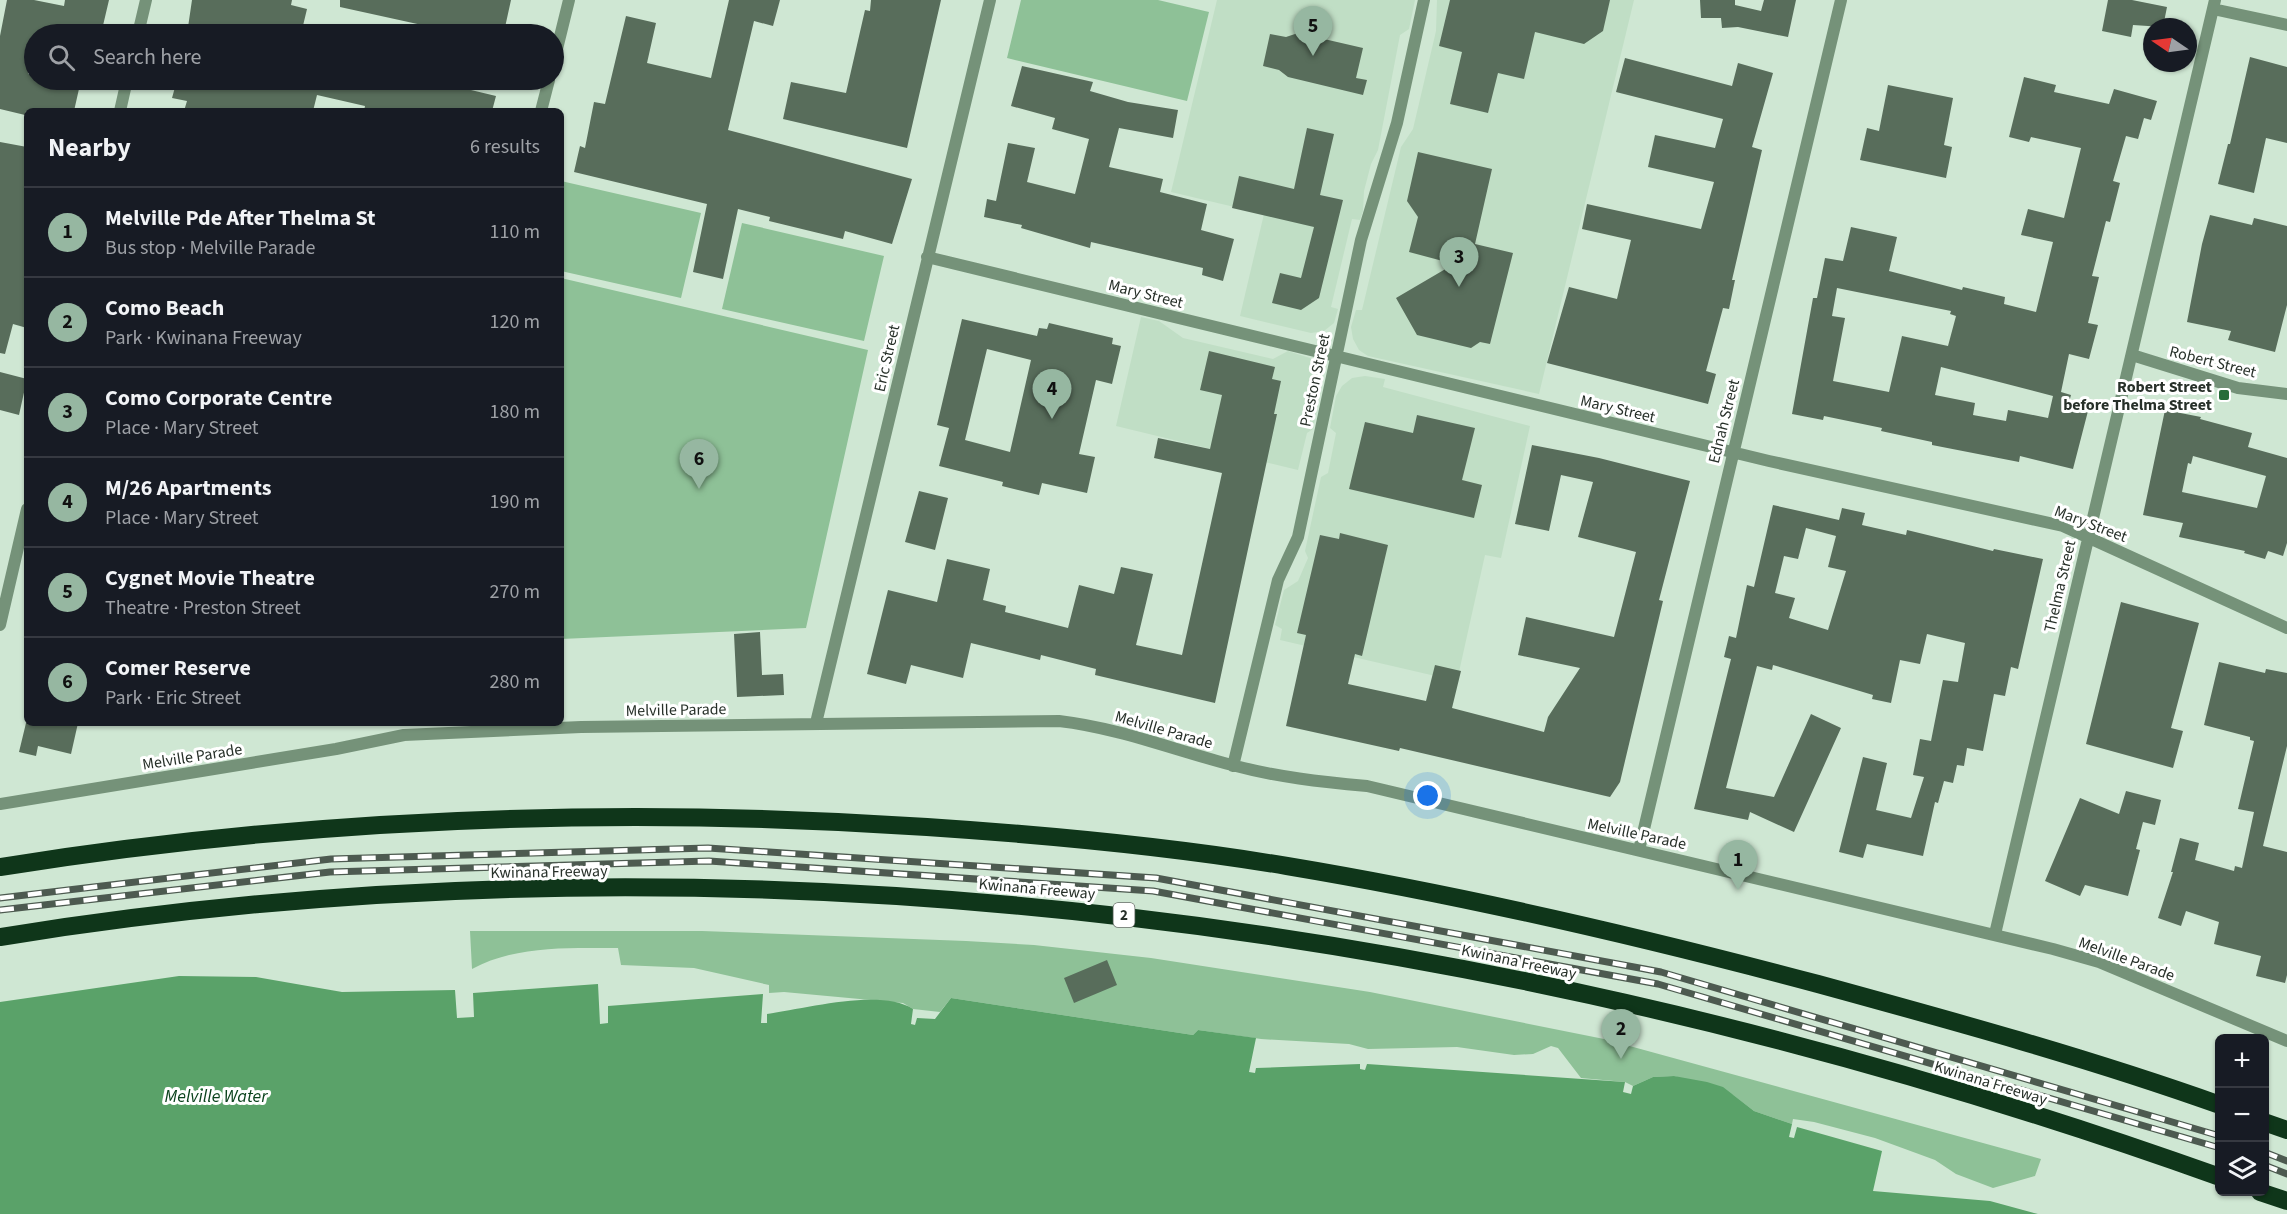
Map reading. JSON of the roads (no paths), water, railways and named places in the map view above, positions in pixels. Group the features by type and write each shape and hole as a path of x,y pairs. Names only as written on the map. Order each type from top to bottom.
{"highway":[{"path":"0,867 138,847 240,837 376,825 537,818 762,818 1067,837 1281,865 1548,915 1678,946 1941,1017 2215,1103"},
{"name":"Kwinana Freeway","path":"0,937 176,913 305,901 520,890 741,890 952,900 1140,917 1279,936 1534,982 1922,1082 2050,1120 2215,1175"},
{"path":"2269,1123 2287,1130"},
{"path":"2269,1194 2287,1201"}],"street":[{"path":"140,24 146,0"},
{"path":"563,24 569,0"},
{"name":"Eric Street","path":"816,723 990,0"},
{"name":"Preston Street","path":"1233,766 1278,580 1298,537 1361,240 1398,119 1424,0"},
{"name":"Ednah Street","path":"1639,850 1841,0"},
{"path":"2214,4 2287,25"},
{"name":"Thelma Street","path":"1995,934 2214,4"},
{"path":"121,108 125,90"},
{"path":"542,108 546,90"},
{"name":"Mary Street","path":"927,257 1732,452 2063,526 2287,628"},
{"name":"Robert Street","path":"2132,355 2238,388 2287,394"},
{"path":"0,625 24,522"},
{"name":"Melville Parade","path":"0,804 336,750 404,729 1059,721 1127,733 1233,766 1300,780 1368,786 1995,934 2099,962 2287,1041"}],"water":[{"name":"Melville Water","path":"179,976 256,977 342,992 455,990 457,1018 474,1017 473,993 598,984 600,1024 608,1023 608,1006 763,994 761,1023 767,1023 767,1014 842,1002 882,1000 899,1003 913,1009 911,1024 915,1025 917,1018 935,1019 951,998 1193,1035 1198,1030 1256,1038 1249,1072 1255,1073 1256,1068 1360,1064 1360,1069 1365,1070 1367,1064 1625,1082 1623,1092 1631,1094 1633,1086 1653,1077 1674,1076 1723,1087 1754,1111 1792,1124 1789,1137 1794,1138 1797,1127 1882,1151 1873,1191 1990,1201 2038,1214 0,1214 0,1002"}],"railway":[{"path":"0,898 331,859 708,848 1156,878 1661,972 2215,1135"},
{"path":"0,910 330,872 709,861 1153,891 1658,984 2215,1147"},
{"path":"2269,1154 2287,1161"},
{"path":"2269,1167 2287,1174"}],"place":[{"name":"Cygnet Movie Theatre","path":"1313,56"},
{"name":"Como Corporate Centre","path":"1459,287"},
{"name":"Robert Street before Thelma Street","path":"2224,395"},
{"name":"M/26 Apartments","path":"1052,419"},
{"name":"Comer Reserve","path":"699,489"},
{"name":"Melville Pde After Thelma St","path":"1738,890"},
{"name":"Como Beach","path":"1621,1059"}]}
